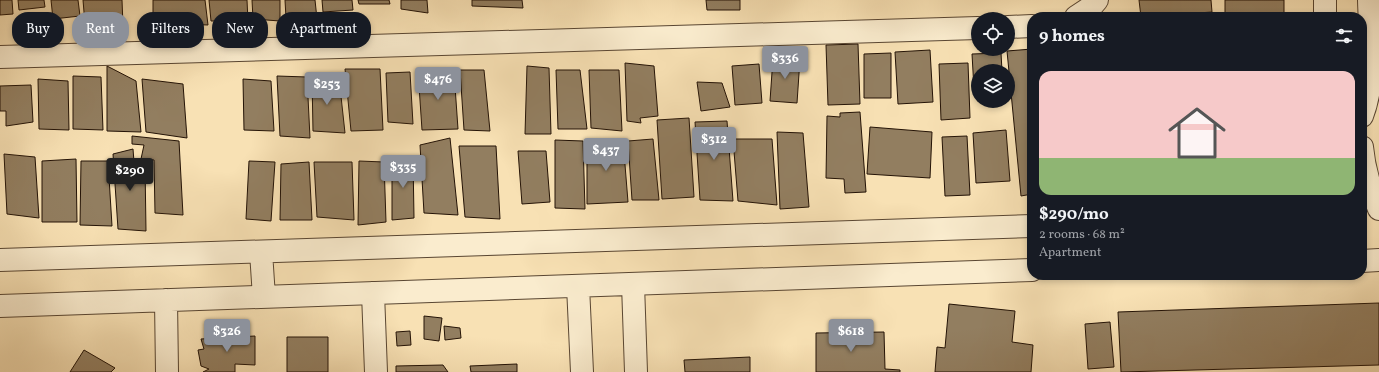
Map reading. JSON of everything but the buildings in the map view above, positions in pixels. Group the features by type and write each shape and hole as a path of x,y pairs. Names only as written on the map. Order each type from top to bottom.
{"street":[{"path":"1084,12 1091,7 1097,0"},
{"path":"1325,0 1326,12"},
{"path":"1367,104 1371,78 1368,0"},
{"path":"1015,27 1027,26"},
{"path":"0,57 971,28"},
{"path":"1367,173 1373,195 1379,208"},
{"path":"0,260 1027,226"},
{"path":"261,252 264,297"},
{"path":"1367,261 1379,260"},
{"path":"0,306 1027,270"},
{"path":"633,284 636,372"},
{"path":"578,286 582,372"},
{"path":"373,293 376,372"},
{"path":"166,300 167,372"}]}
